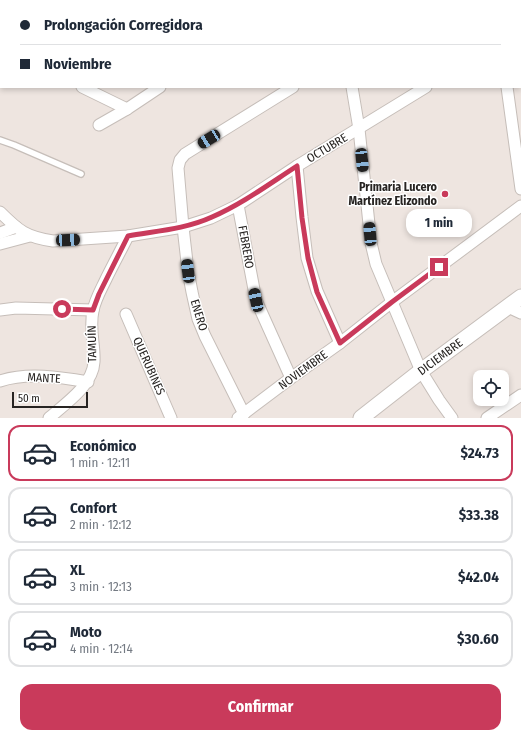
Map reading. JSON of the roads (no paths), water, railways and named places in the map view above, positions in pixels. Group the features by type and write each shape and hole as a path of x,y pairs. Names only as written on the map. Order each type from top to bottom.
{"street":[{"path":"84,88 126,109"},
{"path":"99,125 158,88"},
{"name":"ENERO","path":"241,416 198,319 188,271 178,168 180,160 185,154 291,88"},
{"path":"352,88 359,129 371,244 376,264 421,371 452,418"},
{"name":"OCTUBRE","path":"30,236 53,241 128,236 183,227 211,218 238,205 297,166 424,88"},
{"path":"507,88 521,190"},
{"path":"297,166 302,218 308,258 317,292 340,343"},
{"name":"FEBRERO","path":"238,205 256,300 291,378"},
{"name":"NOVIEMBRE","path":"241,416 521,206"},
{"path":"0,212 16,227 30,236"},
{"path":"0,232 16,227"},
{"path":"0,244 30,236"},
{"name":"TAMUÍN","path":"49,418 88,382 94,362 91,327 93,310 99,294 128,236"},
{"name":"DICIEMBRE","path":"361,418 421,371 515,310 521,297"},
{"path":"0,310 16,308 93,310"},
{"name":"QUERUBINES","path":"126,314 171,418"},
{"name":"MANTE","path":"0,380 24,376 59,378 88,382"},
{"path":"487,418 521,395"}],"lane":[{"path":"0,140 14,144 81,174"}],"place":[{"name":"Primaria Lucero Martínez Elizondo","path":"445,194"}]}
